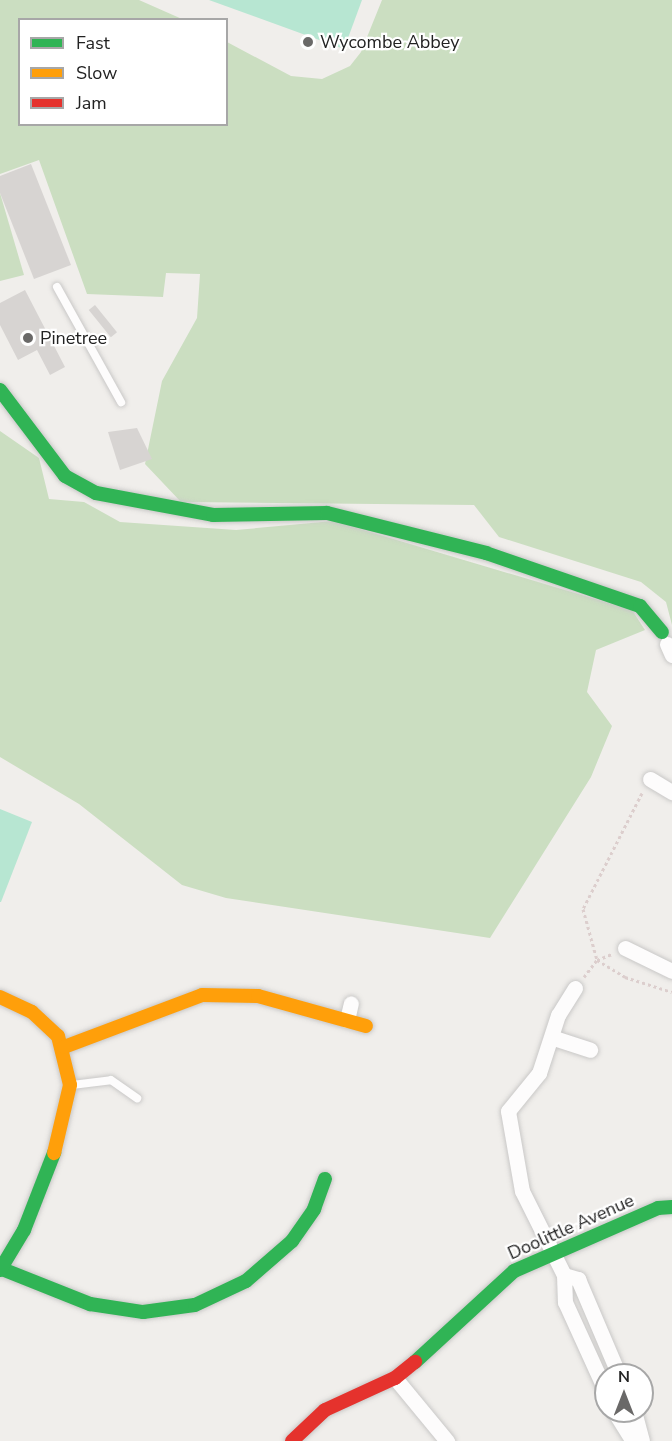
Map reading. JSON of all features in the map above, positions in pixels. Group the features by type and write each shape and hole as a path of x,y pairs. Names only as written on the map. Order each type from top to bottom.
{"street":[{"path":"0,390 65,476 96,493 213,515 327,513 486,554 640,606 667,644"},
{"path":"650,779 672,792"},
{"path":"625,948 672,971"},
{"path":"575,988 558,1015 554,1038 539,1073 508,1111 522,1191 564,1275 565,1302 594,1366"},
{"path":"64,1047 202,995 258,996 366,1026"},
{"path":"0,997 33,1012 64,1047 70,1085 57,1146 1,1270 90,1304 143,1312 195,1305 246,1281 292,1241 314,1209 325,1179"},
{"path":"347,1020 351,1003"},
{"path":"554,1038 591,1050"},
{"name":"Doolittle Avenue","path":"292,1441 325,1410 395,1378 451,1333 491,1289 553,1252 672,1207"},
{"path":"564,1275 578,1279 613,1363"},
{"path":"395,1378 447,1441"},
{"path":"622,1423 633,1441"},
{"path":"637,1423 642,1441"}],"lane":[{"path":"57,287 121,402"},
{"path":"70,1085 111,1080 137,1098"}],"path":[{"path":"650,779 583,909 597,960 625,977 672,992"},
{"path":"575,988 597,960"}],"green space":[{"path":"0,0 139,0 180,18 18,18 18,126 228,126 228,43 291,76 322,79 350,66 361,52 382,0 672,0 672,625 666,602 641,582 499,537 474,505 181,502 145,464 162,381 197,318 200,274 166,273 163,297 87,294 39,160 0,174"},
{"path":"209,0 362,0 344,49"},
{"path":"0,193 24,275 0,281"},
{"path":"0,431 39,458 49,499 84,502 120,522 236,530 333,521 632,610 645,630 596,650 587,692 612,726 591,777 490,938 226,898 182,885 79,804 0,757"},
{"path":"0,809 32,822 1,902 0,902"}],"building":[{"path":"31,164 71,265 34,279 0,193 0,176"},
{"name":"Pinetree","path":"25,290 65,367 50,375 37,350 18,360 0,325 0,303"},
{"path":"95,305 117,332 111,337 89,310"},
{"path":"137,428 152,459 120,470 108,432"}],"traffic: fast":[{"path":"0,390 65,476 96,493 213,515 327,513 486,553 640,606 662,632"},
{"path":"0,1270 24,1230 54,1153"},
{"path":"2,1269 90,1304 143,1312 195,1305 246,1281 292,1241 314,1209 325,1179"},
{"path":"415,1362 514,1271 658,1208 672,1207"}],"traffic: slow":[{"path":"64,1047 202,995 258,996 366,1026"},
{"path":"0,997 32,1012 58,1036 70,1085 54,1153"}],"traffic: jam":[{"path":"292,1441 325,1410 395,1378 415,1362"}],"place":[{"name":"Wycombe Abbey","path":"308,42"},
{"name":"Pinetree","path":"28,338"}]}
